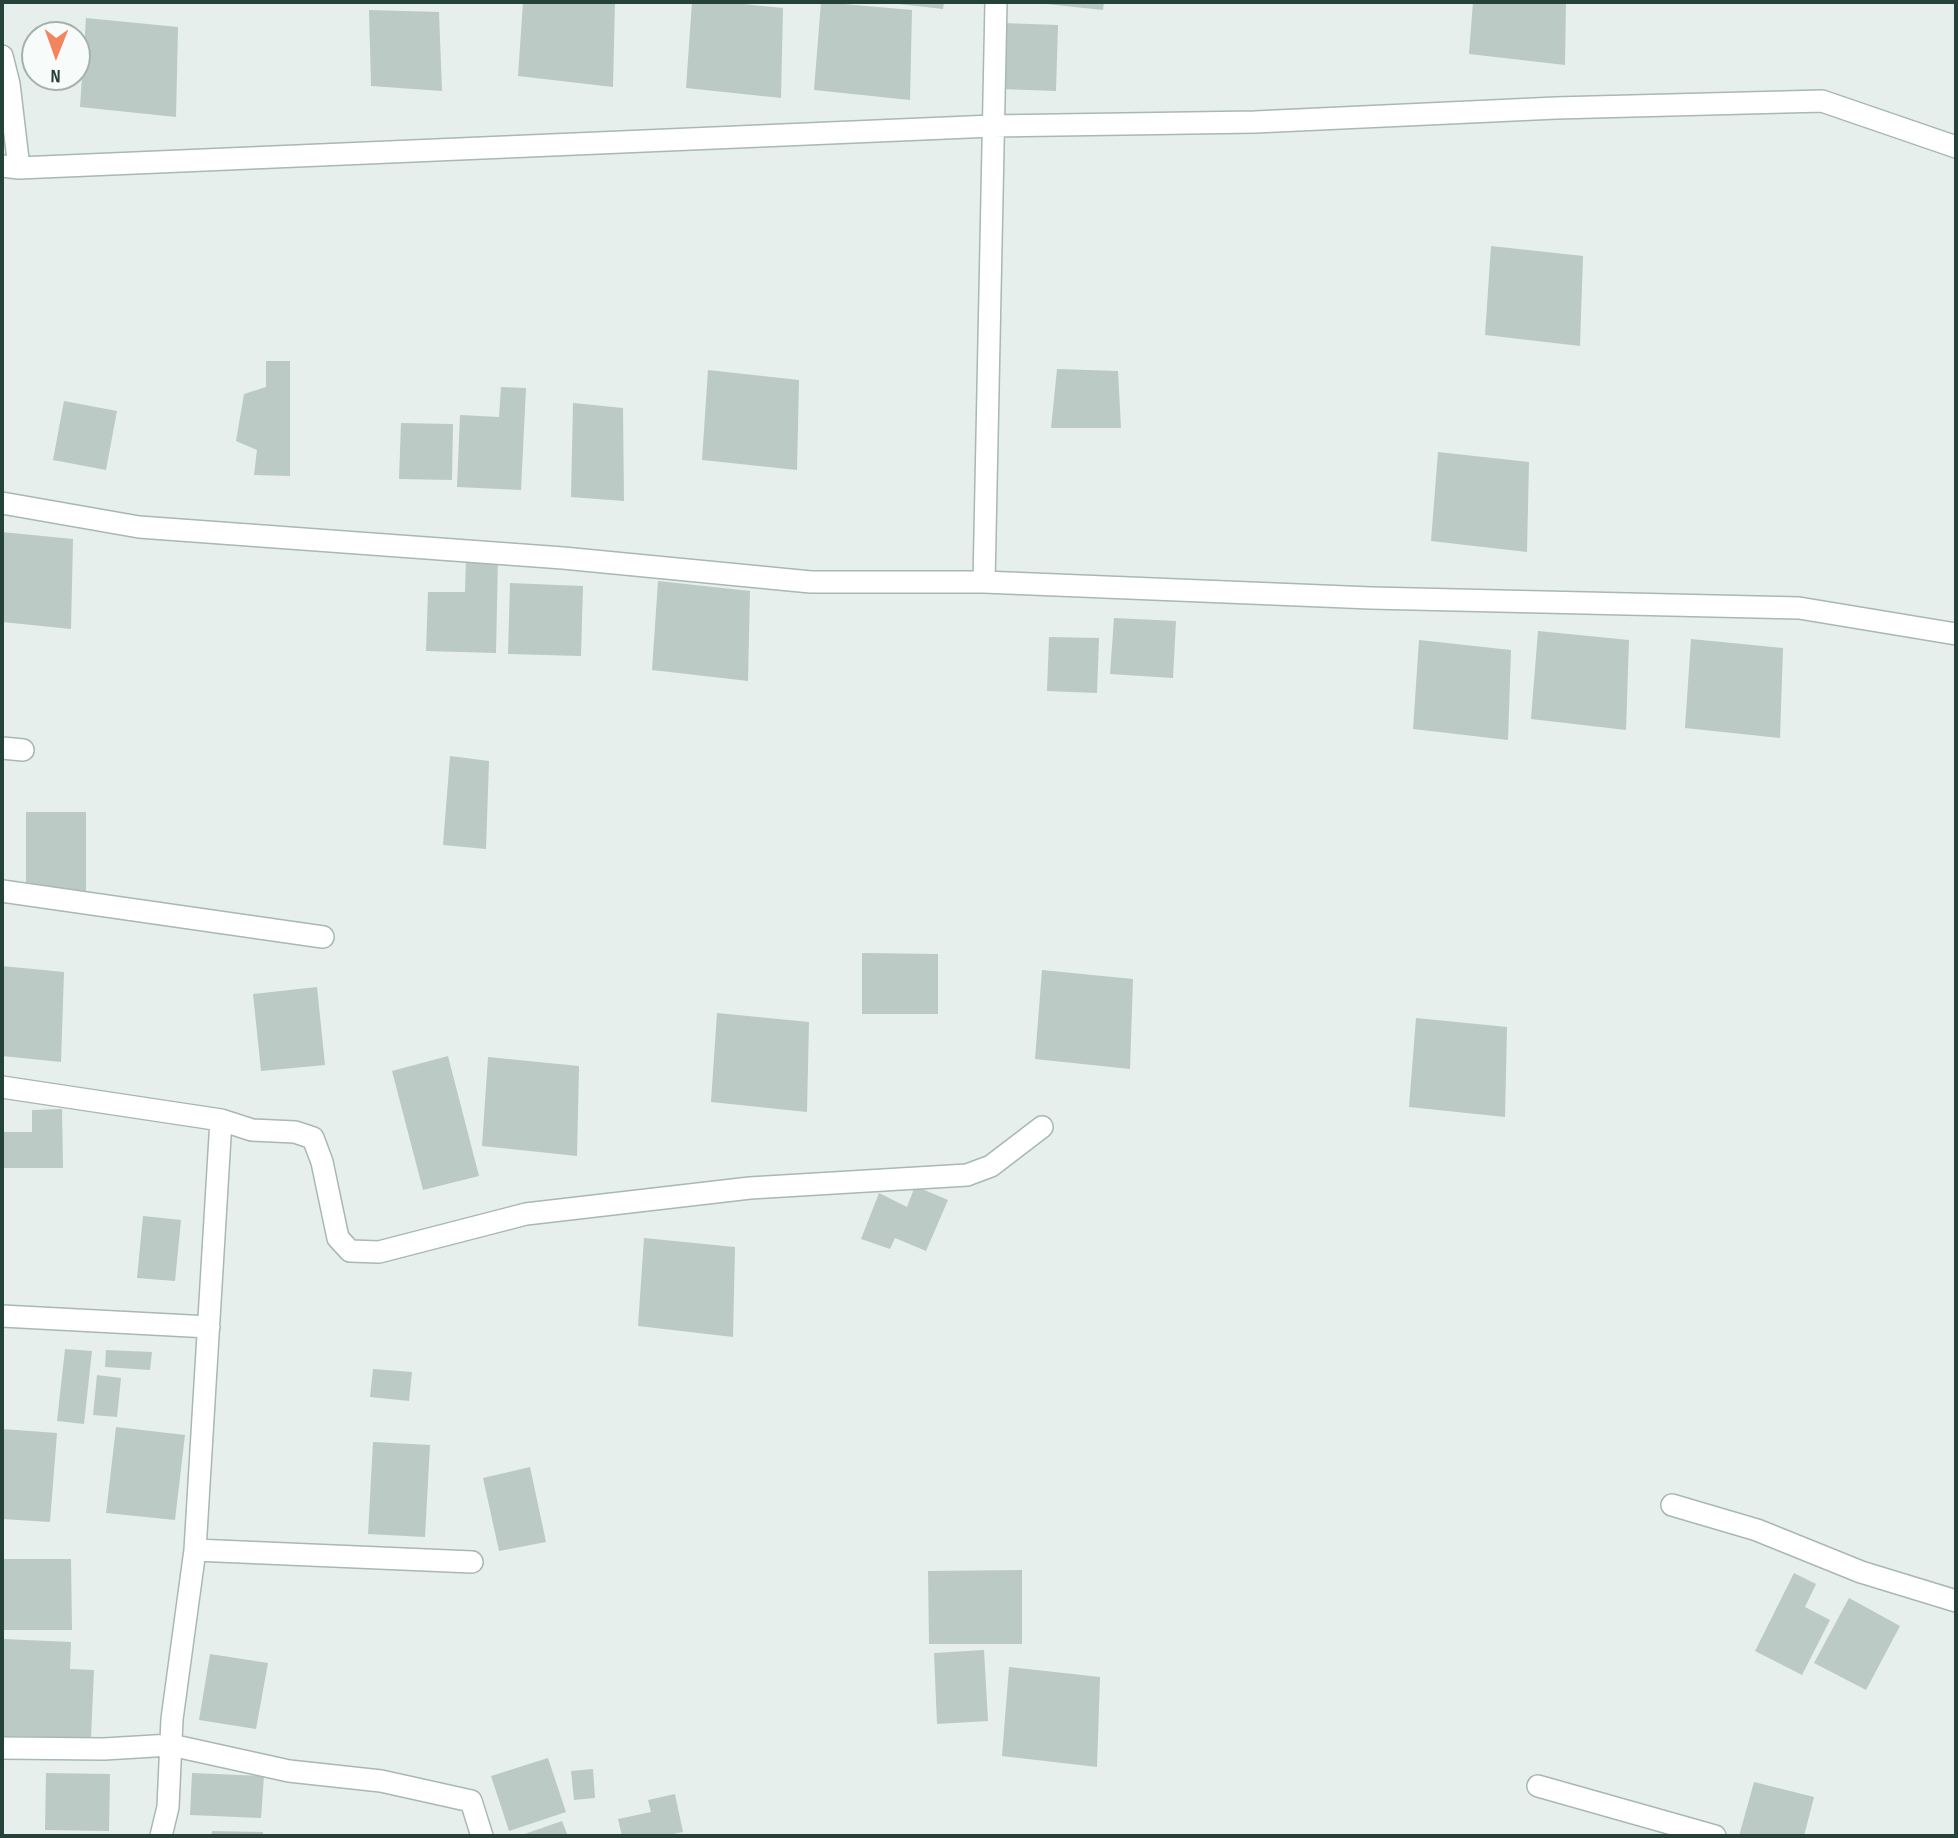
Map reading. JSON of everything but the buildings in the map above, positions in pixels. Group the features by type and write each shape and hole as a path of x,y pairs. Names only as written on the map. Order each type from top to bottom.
{"street":[{"path":"984,582 996,2"},
{"path":"2,56 9,84 10,167 992,126 1255,122 1556,108 1822,101 1956,147"},
{"path":"2,503 139,527 563,558 811,582 984,582 1371,598 1799,608 1956,634"},
{"path":"2,891 323,937"},
{"path":"2,1087 222,1120 252,1130 295,1132 313,1139 322,1162 338,1238 350,1251 379,1252 526,1214 750,1188 967,1175 991,1167 1042,1127"},
{"path":"169,1836 172,1720 195,1550 222,1120"},
{"path":"2,1316 209,1327"},
{"path":"1672,1505 1757,1530 1861,1572 1956,1601"},
{"path":"195,1550 472,1562"},
{"path":"2,1748 104,1749 171,1745 289,1772 381,1781 471,1801 482,1836"},
{"path":"1538,1786 1715,1836"},
{"path":"162,1836 168,1807"}]}
